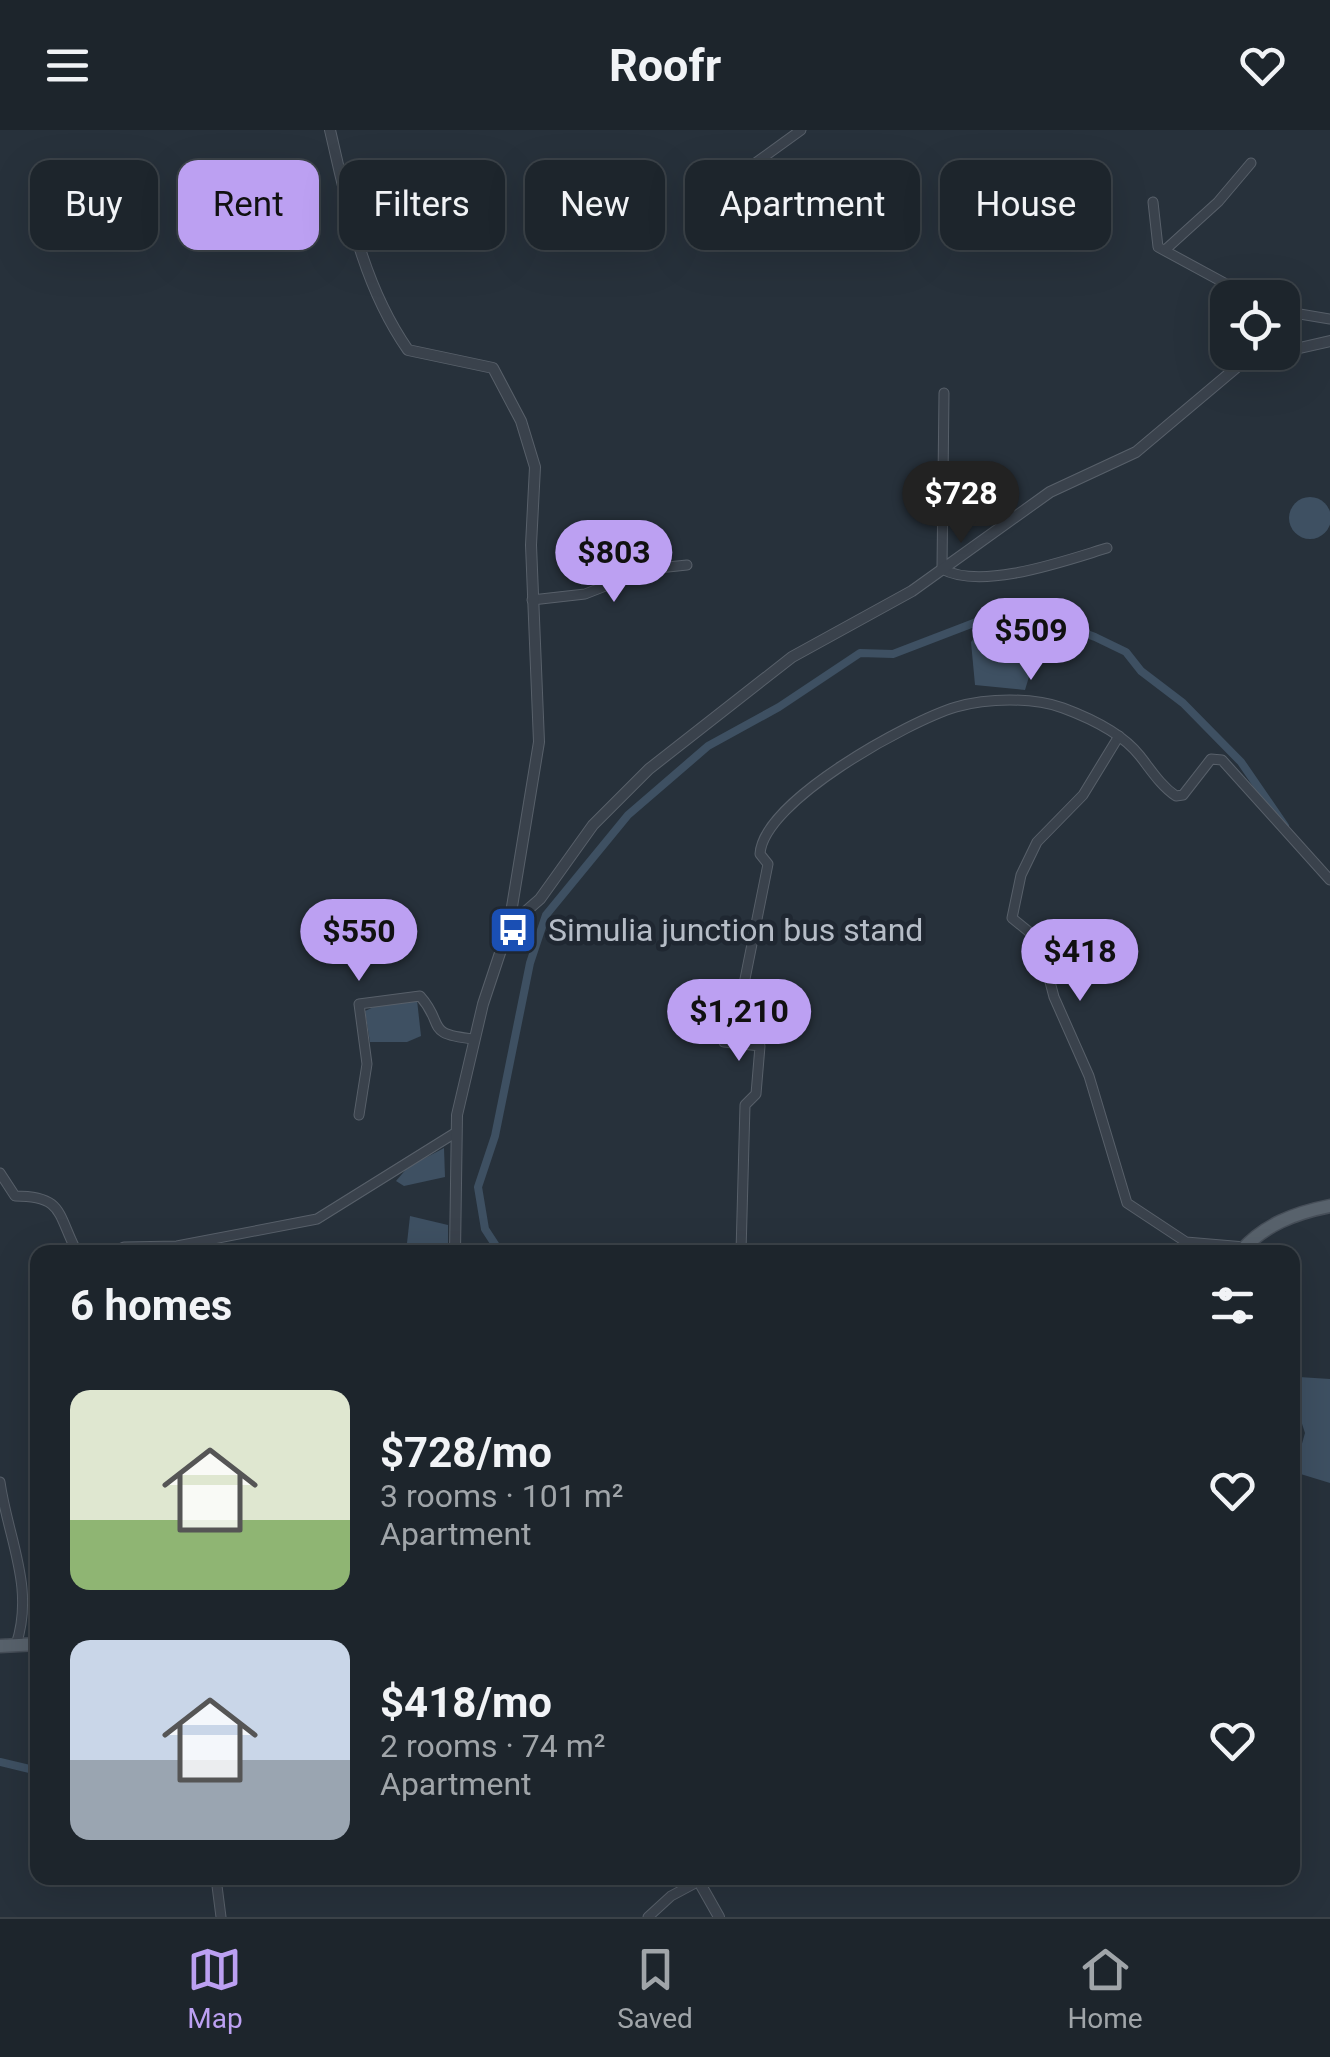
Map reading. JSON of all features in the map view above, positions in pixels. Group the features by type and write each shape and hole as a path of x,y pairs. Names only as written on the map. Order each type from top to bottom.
{"main road":[{"path":"1248,1245 1281,1220 1330,1206"},
{"path":"0,1646 30,1645"}],"street":[{"path":"330,130 360,258 390,325 408,350 493,368 521,421 536,467 532,600 539,742 509,926 474,1039 455,1133 455,1245"},
{"path":"760,160 802,130"},
{"path":"1165,250 1218,202 1251,163"},
{"path":"1153,202 1156,245 1219,280"},
{"path":"1300,314 1330,320"},
{"path":"1300,348 1330,341"},
{"path":"509,926 540,899 593,825 649,769 792,657 942,569 1050,492 1136,452 1233,370"},
{"path":"942,569 944,393"},
{"path":"942,569 972,574 1022,572 1107,548"},
{"path":"532,600 585,594 649,569 686,565"},
{"path":"741,1245 746,1105 756,1094 760,1046 722,1040 726,1010 741,999 768,869 760,854 762,841 827,774 920,720 960,706 1009,702 1060,707 1119,736 1176,796 1182,795 1211,759 1222,760 1330,880"},
{"path":"1119,736 1083,795 1036,842 1020,875 1012,918 1038,940 1054,997 1092,1087 1127,1203 1186,1242 1207,1245"},
{"path":"359,1114 366,1064 359,1004 420,996 430,1008 434,1026 447,1036 474,1039"},
{"path":"182,1245 317,1219 455,1133"},
{"path":"0,1173 15,1196 46,1196 56,1205 74,1245"},
{"path":"0,1482 25,1604 16,1646"},
{"path":"217,1885 221,1917"},
{"path":"648,1917 688,1885"},
{"path":"701,1885 720,1917"}],"water":[{"path":"1310,497 1325,503 1331,518 1325,533 1310,539 1295,533 1289,518 1295,503"},
{"path":"985,626 1014,626 1041,637 1025,690 975,685 971,642"},
{"path":"417,1000 421,1036 407,1042 370,1042 365,1011 380,1004"},
{"path":"444,1148 445,1177 404,1186 396,1181 408,1167"},
{"path":"410,1216 448,1225 448,1245 407,1243"},
{"path":"1300,1377 1330,1379 1330,1483 1300,1474 1305,1433 1300,1418"}],"waterway":[{"path":"495,1245 485,1229 478,1187 495,1136 530,963 546,915 628,815 708,746 779,707 860,653 893,654 979,621 1011,616 1052,621 1095,637 1126,652 1141,671 1183,703 1241,762 1285,826"},
{"path":"0,1762 30,1769"}],"place":[{"name":"Simulia junction bus stand","path":"513,930"}]}
